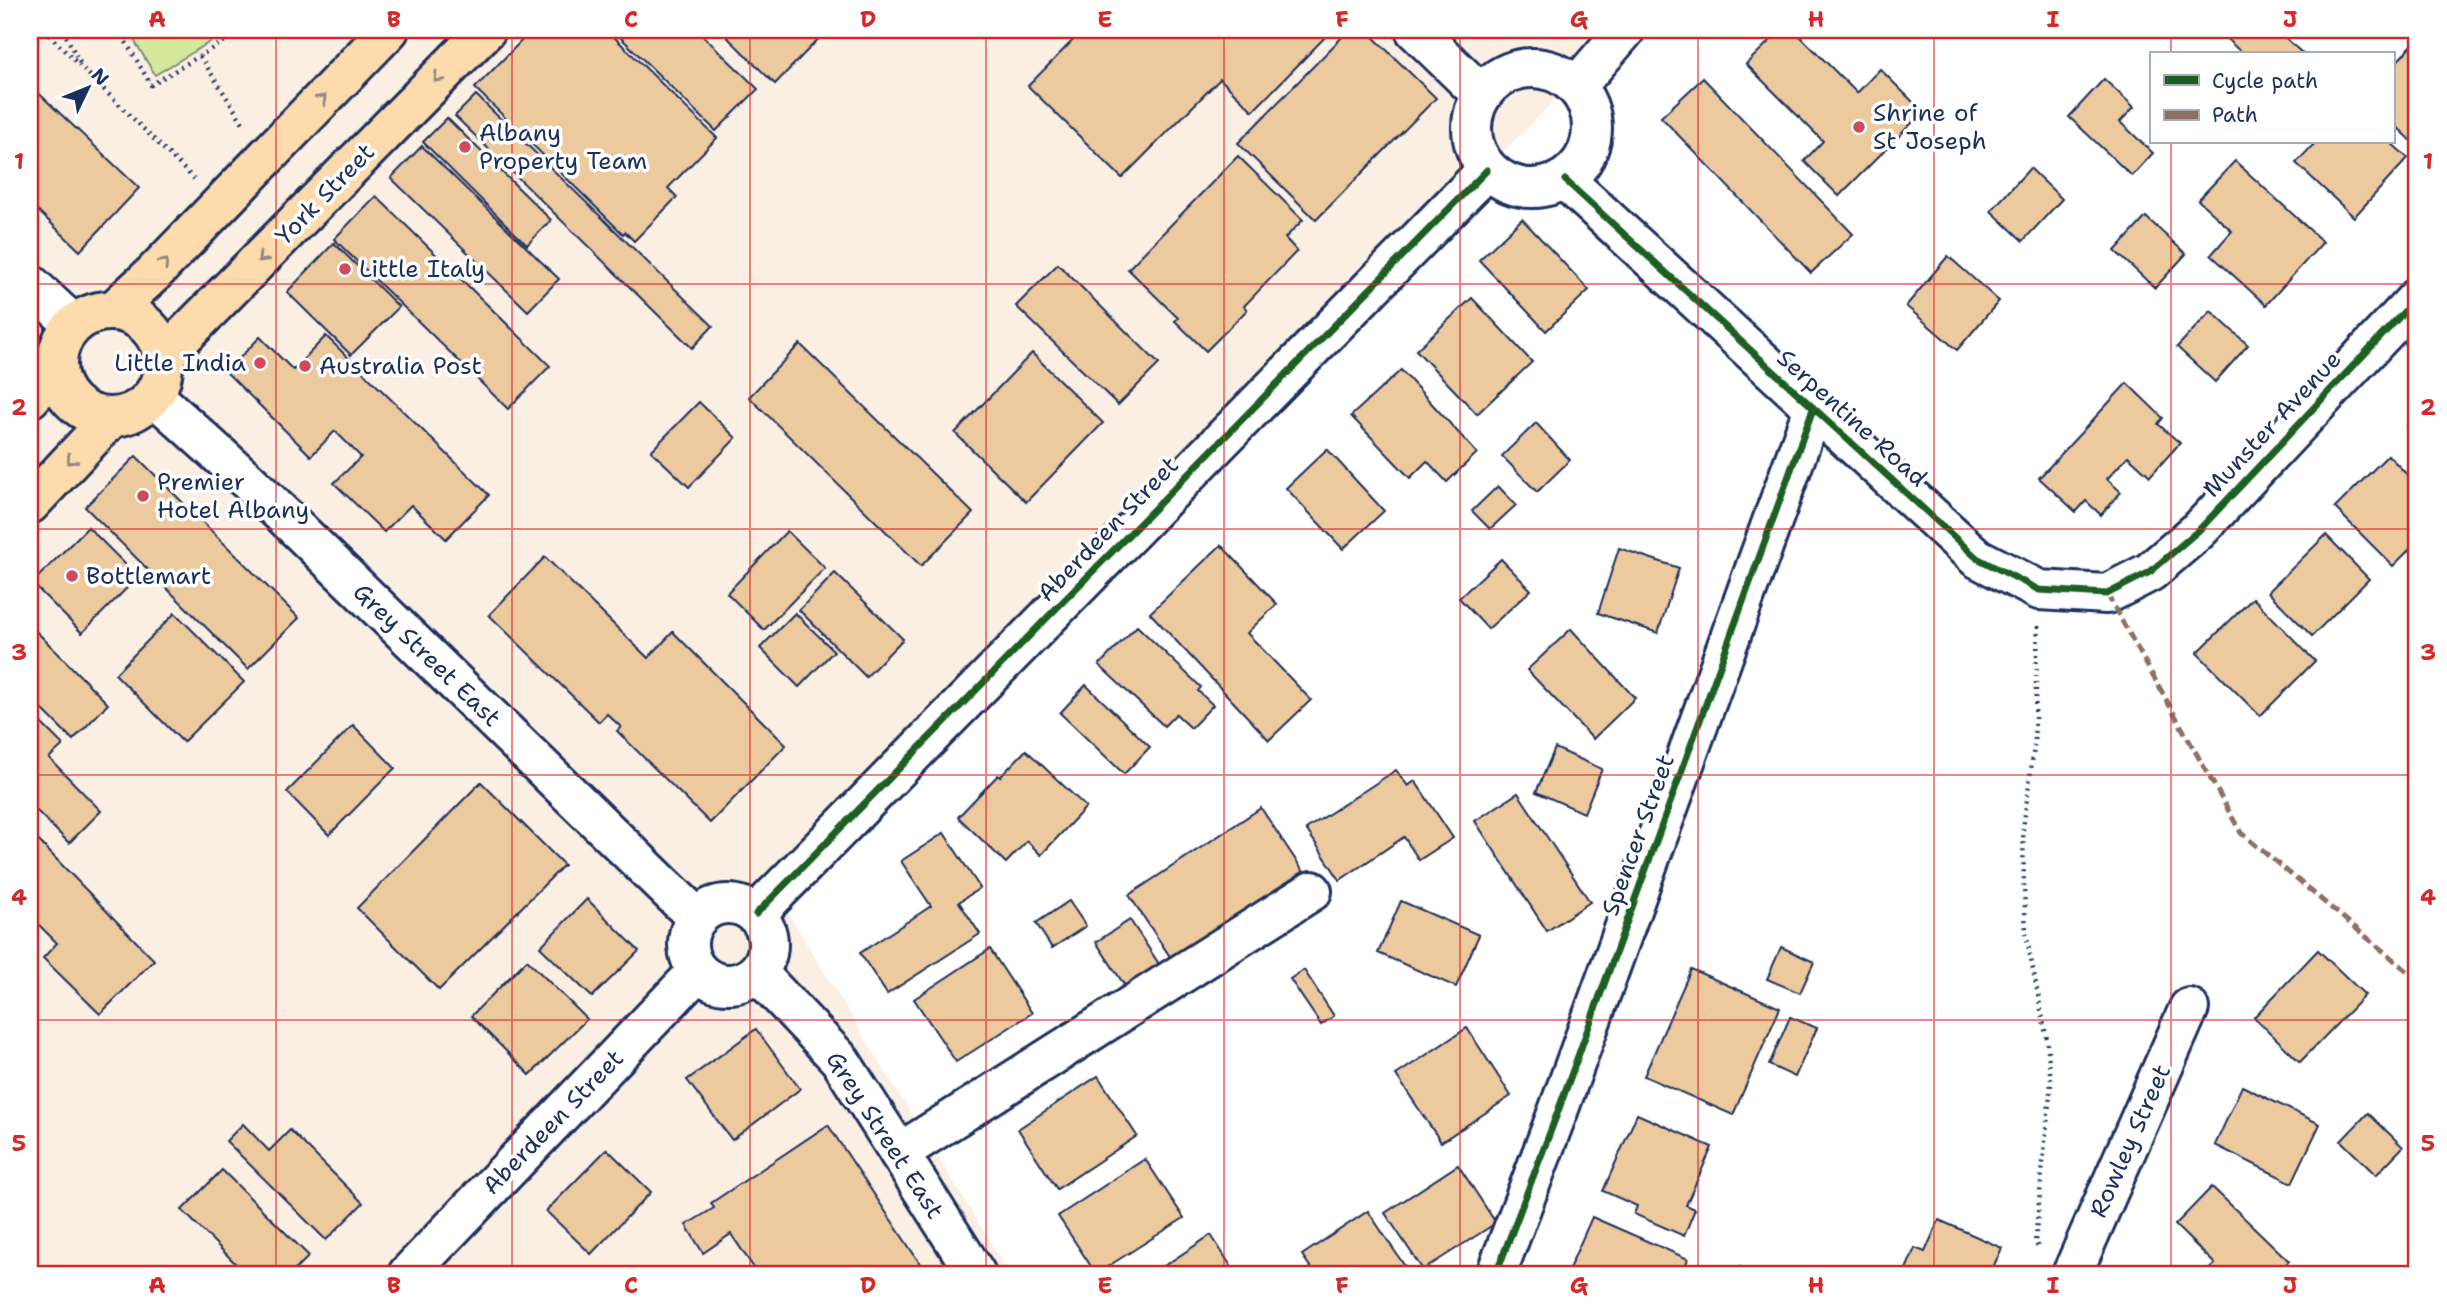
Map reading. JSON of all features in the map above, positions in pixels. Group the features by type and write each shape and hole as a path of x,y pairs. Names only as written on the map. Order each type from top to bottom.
{"main road":[{"path":"114,310 153,274 389,30"},
{"name":"York Street","path":"164,356 486,30"},
{"path":"114,310 132,314 147,324 158,339 164,356 162,377 154,396 128,415 92,415 75,404 62,389 57,370 59,345 73,324 92,312 114,310"},
{"path":"30,398 57,370"},
{"path":"30,503 112,417"}],"street":[{"path":"1415,30 1481,94"},
{"path":"1576,87 1625,30"},
{"path":"1538,68 1559,74 1576,87 1588,105 1592,126 1590,146 1580,165 1565,180 1546,188 1525,188 1504,183 1488,170 1478,156 1471,135 1473,114 1481,94 1499,77 1518,69 1538,68"},
{"name":"Aberdeen Street","path":"756,914 1488,170"},
{"name":"Serpentine Road","path":"1565,180 1978,558 2039,590 2107,594 2150,572"},
{"path":"30,284 73,324"},
{"name":"Munster Avenue","path":"2150,572 2199,530 2417,298"},
{"name":"Grey Street East","path":"154,396 248,481 697,918"},
{"name":"Spencer Street","path":"1496,1274 1558,1114 1814,409"},
{"path":"899,1153 1312,891"},
{"path":"733,903 756,914 768,936 765,962 746,980 721,983 708,979 698,971 688,945 690,930 697,918 706,909 733,903"},
{"name":"Aberdeen Street","path":"408,1274 698,971"},
{"name":"Grey Street East","path":"757,972 840,1060 976,1274"},
{"name":"Rowley Street","path":"2057,1264 2189,1008"}],"path":[{"path":"44,30 197,182"},
{"path":"63,30 82,67"},
{"path":"119,30 151,85 243,30"},
{"path":"200,56 215,83 267,157"},
{"path":"2039,590 2034,747 2023,829 2026,934 2048,1040 2051,1083 2035,1242 2057,1264"}],"shaded area":[{"path":"30,30 1623,30 776,894 1010,1274 30,1274"}],"green space":[{"path":"128,30 230,30 155,75"}],"building":[{"path":"532,30 607,30 717,138 668,188 677,197 634,241 625,232 623,234 475,88"},
{"path":"613,30 697,30 758,89 716,131"},
{"path":"720,30 827,30 775,84"},
{"path":"863,30 879,30 871,38"},
{"path":"1083,30 1332,30 1253,111 1220,79 1122,178 1028,86"},
{"path":"1349,30 1366,30 1436,98 1316,220 1238,143"},
{"name":"Shrine of St Joseph","path":"1781,30 1794,30 1857,93 1880,69 1923,112 1839,196 1804,161 1823,141 1746,64"},
{"path":"2217,30 2277,30 2301,52 2241,52"},
{"path":"2413,44 2417,48 2417,146 2394,124 2394,65"},
{"path":"1703,78 1853,234 1811,273 1661,117"},
{"path":"2104,79 2134,107 2120,122 2153,153 2132,176 2069,117"},
{"path":"30,85 139,188 80,251 30,203"},
{"path":"476,95 713,326 692,348 455,116"},
{"path":"447,118 551,220 527,245 423,142"},
{"path":"2314,144 2392,144 2408,158 2354,217 2296,163"},
{"path":"422,146 559,279 528,311 391,178"},
{"path":"1238,156 1303,220 1285,238 1297,251 1244,306 1247,310 1206,351 1175,321 1178,318 1128,269"},
{"path":"2235,161 2323,242 2266,305 2211,255 2232,231 2198,200"},
{"path":"2030,168 2062,199 2023,241 1991,211"},
{"path":"376,196 550,366 508,409 334,239"},
{"path":"2146,217 2186,254 2155,288 2115,251"},
{"path":"1522,219 1589,290 1546,331 1479,260"},
{"path":"334,243 399,307 351,355 287,292"},
{"path":"1948,256 1999,301 1957,350 1906,306"},
{"path":"1058,264 1159,364 1118,405 1016,306"},
{"path":"1472,298 1532,362 1477,414 1416,350"},
{"path":"2211,311 2248,345 2215,382 2177,347"},
{"path":"326,336 489,495 446,539 411,505 384,532 334,483 361,457 335,431 311,456 226,372 260,337 293,370"},
{"path":"800,344 973,513 921,566 749,397"},
{"path":"1032,353 1103,423 1026,502 955,433"},
{"path":"1401,370 1477,453 1447,482 1427,461 1410,478 1351,416"},
{"path":"2127,383 2163,418 2158,424 2180,443 2150,476 2128,456 2107,479 2121,492 2101,515 2086,501 2076,512 2039,478"},
{"path":"699,402 736,438 689,487 651,451"},
{"path":"2417,416 2417,436 2407,426"},
{"path":"1536,423 1570,460 1537,492 1502,456"},
{"path":"1327,449 1384,511 1343,549 1286,488"},
{"path":"2388,455 2417,485 2417,542 2393,566 2335,508"},
{"path":"136,456 299,618 248,669 85,507"},
{"path":"1498,486 1516,505 1490,529 1472,511"},
{"path":"88,527 138,577 82,633 32,583"},
{"path":"787,531 825,568 764,630 727,593"},
{"path":"2326,535 2369,579 2312,636 2268,592"},
{"path":"1221,545 1277,604 1247,633 1311,700 1269,740 1150,613"},
{"path":"1619,548 1679,568 1658,633 1598,613"},
{"path":"545,557 648,658 673,632 786,745 710,823 617,731 621,727 607,714 599,722 489,615"},
{"path":"1501,559 1531,590 1488,629 1459,598"},
{"path":"835,573 903,639 866,677 799,610"},
{"path":"2253,598 2315,661 2260,716 2197,653"},
{"path":"175,613 244,682 183,742 115,674"},
{"path":"795,613 834,651 799,687 760,648"},
{"path":"30,625 108,704 73,740 30,697"},
{"path":"1137,626 1201,687 1198,691 1213,705 1191,728 1176,714 1164,726 1099,665"},
{"path":"1571,629 1635,698 1593,739 1527,670"},
{"path":"1086,685 1150,747 1124,774 1060,713"},
{"path":"30,712 63,745 49,758 101,811 69,843 30,804"},
{"path":"353,725 395,768 329,835 287,792"},
{"path":"1555,748 1602,769 1584,813 1536,792"},
{"path":"1026,750 1086,807 1041,855 1027,841 1006,863 958,817"},
{"path":"1396,770 1408,786 1415,781 1453,838 1419,860 1404,837 1340,880 1306,829"},
{"path":"481,782 564,865 439,990 357,908"},
{"path":"1518,793 1590,902 1547,931 1475,821"},
{"path":"1261,808 1307,877 1175,964 1129,895"},
{"path":"944,833 980,888 959,902 980,934 887,994 860,953 931,906 901,861"},
{"path":"32,834 154,960 100,1014 43,958 57,943 30,916"},
{"path":"587,899 639,951 592,997 540,947"},
{"path":"1069,901 1086,926 1052,948 1036,923"},
{"path":"1401,901 1479,935 1456,987 1378,953"},
{"path":"1130,920 1163,970 1129,992 1096,942"},
{"path":"1781,947 1814,962 1800,993 1767,979"},
{"path":"990,949 1032,1013 956,1062 914,999"},
{"path":"2318,950 2365,995 2300,1062 2254,1017"},
{"path":"527,960 587,1019 530,1075 471,1016"},
{"path":"1691,969 1780,1008 1733,1115 1644,1076"},
{"path":"1304,970 1334,1016 1321,1025 1290,979"},
{"path":"1790,1017 1817,1028 1795,1077 1769,1065"},
{"path":"1467,1028 1511,1096 1441,1142 1396,1075"},
{"path":"756,1029 800,1089 732,1140 687,1080"},
{"path":"1098,1076 1137,1136 1057,1189 1018,1129"},
{"path":"2242,1086 2320,1124 2292,1183 2215,1145"},
{"path":"2368,1113 2403,1147 2376,1175 2341,1141"},
{"path":"1637,1114 1712,1147 1686,1205 1695,1209 1684,1236 1634,1214 1637,1206 1603,1191"},
{"path":"243,1124 269,1151 290,1130 363,1203 326,1240 226,1141"},
{"path":"828,1125 927,1274 758,1274 731,1234 703,1253 686,1225 714,1208 711,1203"},
{"path":"607,1149 651,1192 591,1254 546,1211"},
{"path":"1145,1159 1184,1218 1096,1274 1058,1216"},
{"path":"1458,1165 1496,1223 1423,1270 1385,1213"},
{"path":"222,1170 309,1256 291,1274 246,1274 182,1210"},
{"path":"2212,1187 2289,1261 2277,1274 2204,1274 2215,1264 2175,1225"},
{"path":"1368,1211 1410,1274 1315,1274 1302,1255"},
{"path":"1592,1217 1688,1259 1682,1274 1575,1274 1568,1271"},
{"path":"1939,1220 2002,1248 1990,1274 1904,1274 1915,1248 1925,1252"},
{"path":"1211,1235 1236,1274 1152,1274"},
{"path":"1740,1267 1757,1274 1737,1274"}],"marked path":[{"path":"2107,594 2241,833 2417,979"}],"cycle path":[{"path":"756,914 1487,170"},
{"path":"1565,180 1977,558 2039,590 2107,594 2150,572 2199,530 2417,298"},
{"path":"1496,1274 1557,1114 1813,409"}],"place":[{"name":"Shrine of St Joseph","path":"1859,127"},
{"name":"Albany Property Team","path":"465,147"},
{"name":"Little Italy","path":"345,269"},
{"name":"Little India","path":"260,363"},
{"name":"Australia Post","path":"305,366"},
{"name":"Premier Hotel Albany","path":"143,496"},
{"name":"Bottlemart","path":"72,576"}]}
